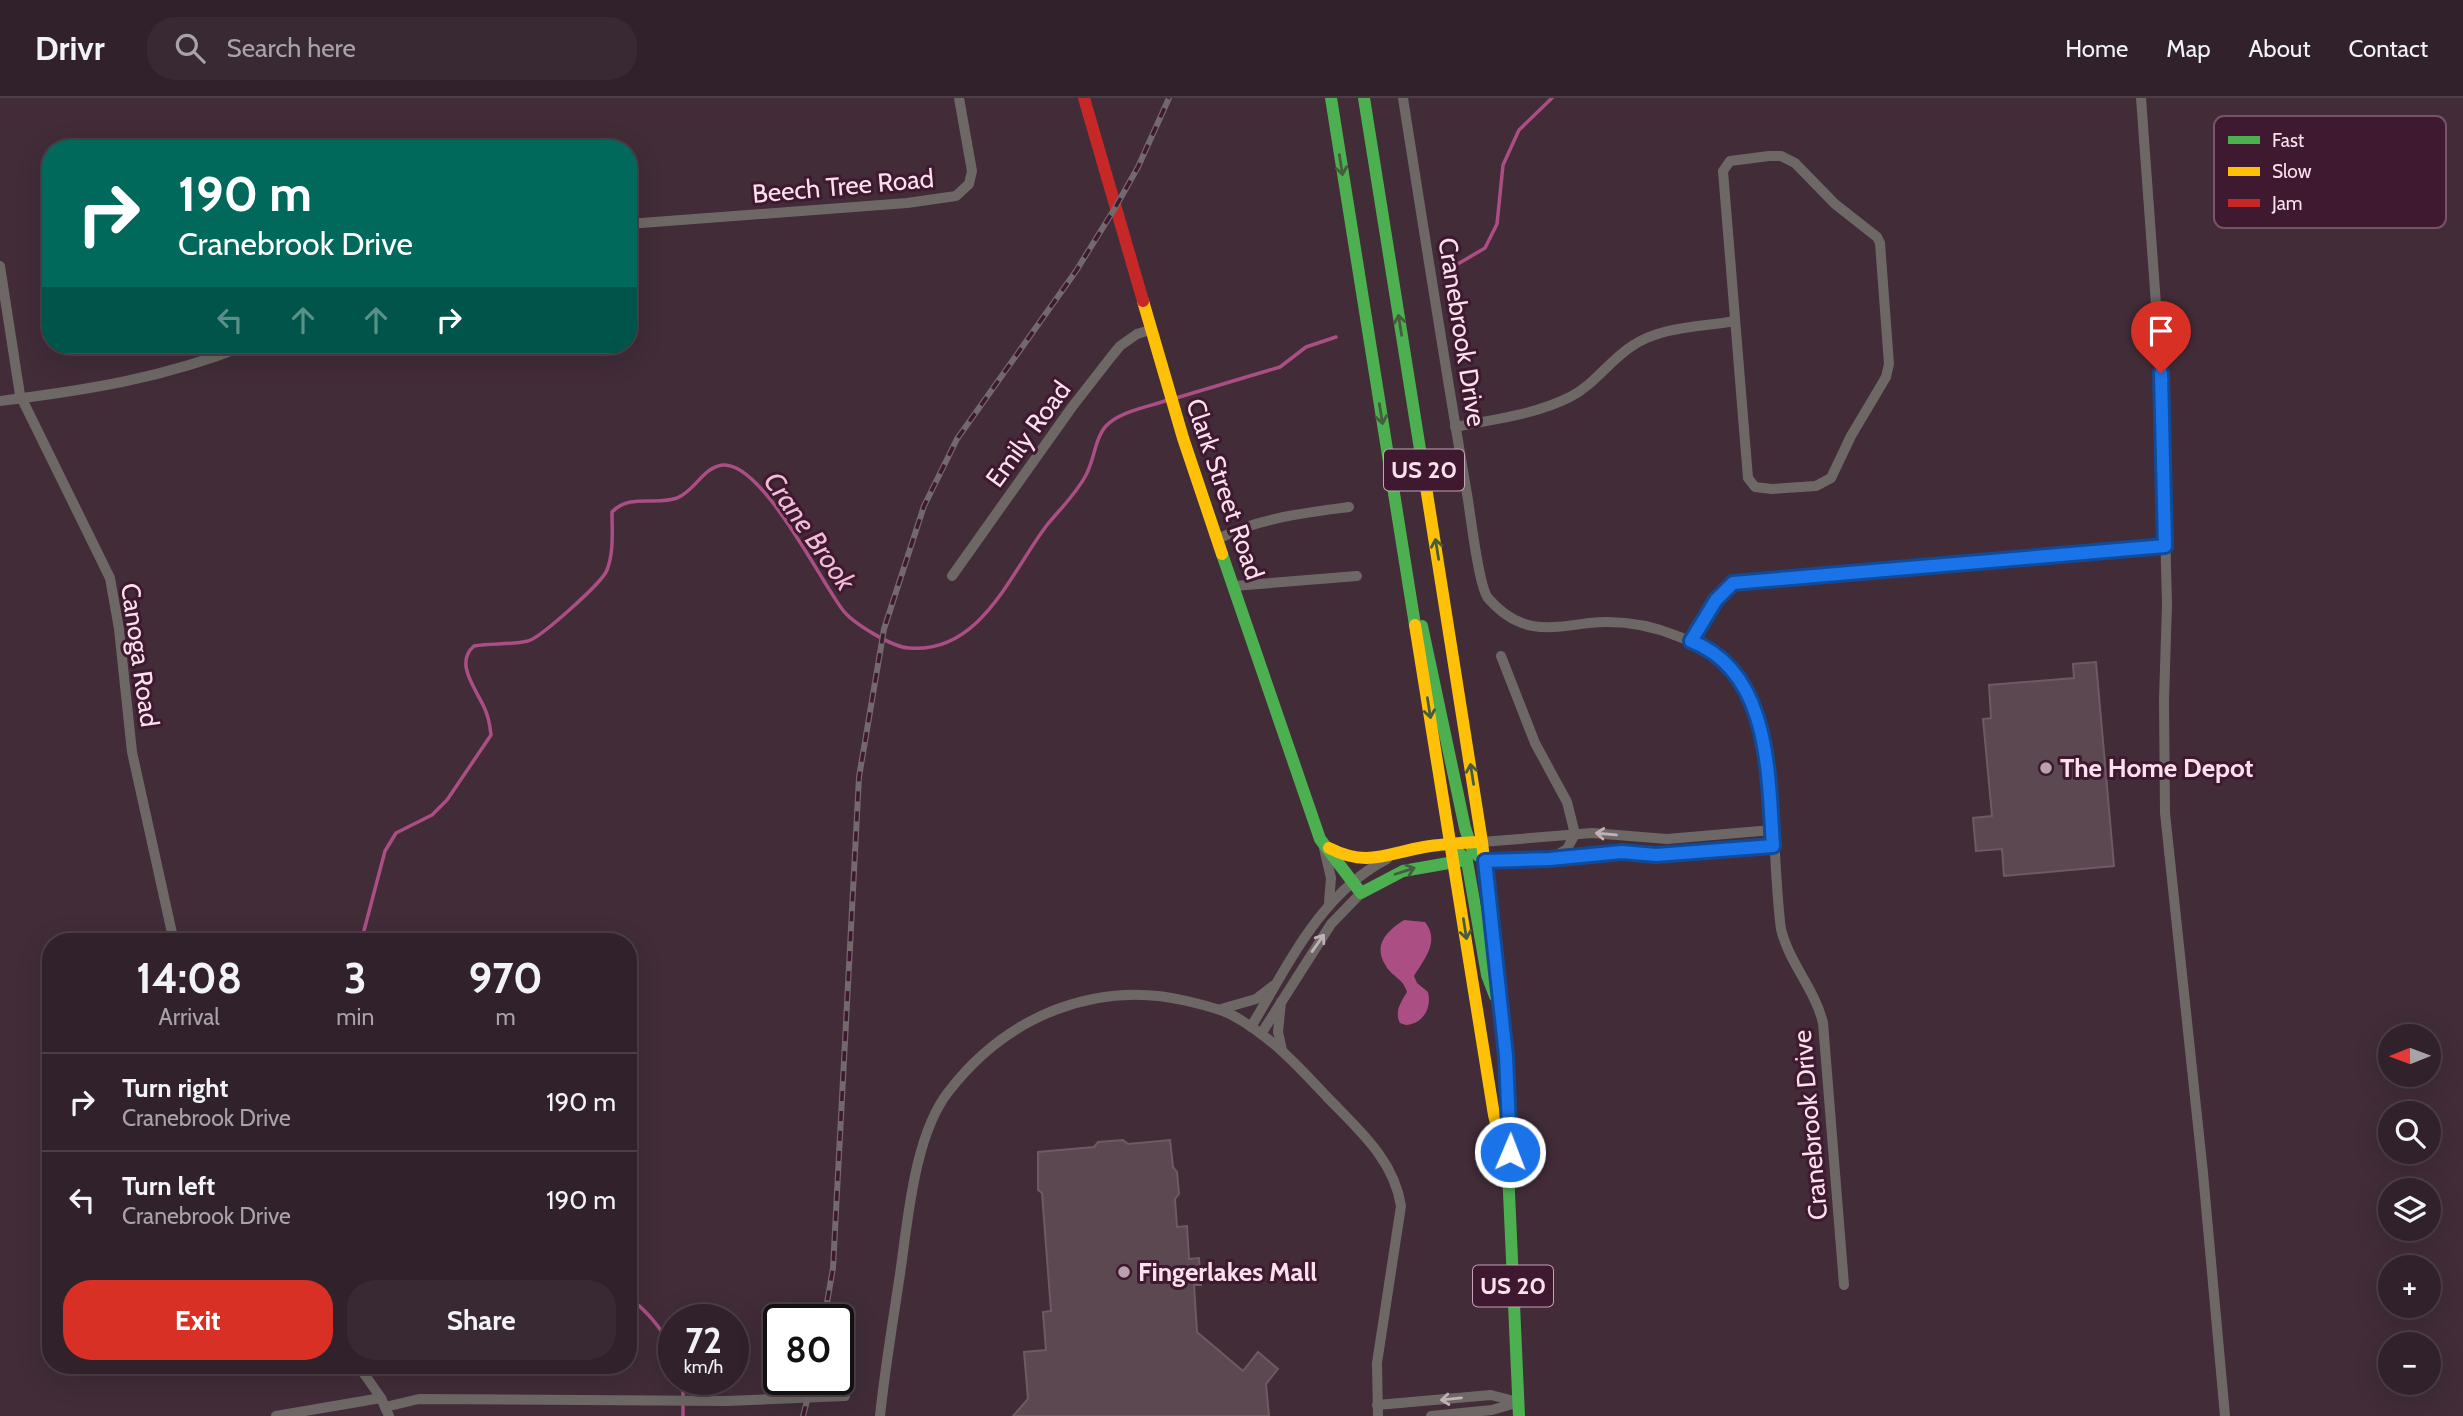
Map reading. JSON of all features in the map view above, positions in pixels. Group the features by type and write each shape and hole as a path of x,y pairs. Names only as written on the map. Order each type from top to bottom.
{"main road":[{"name":"Clark Street Road","path":"1084,98 1188,453 1308,808 1323,844 1361,893"},
{"name":"US 20","path":"1331,98 1451,844 1461,861 1494,1115 1508,1170"},
{"name":"US 20","path":"1364,98 1476,842 1485,861 1502,1017 1511,1135 1508,1170 1519,1409"},
{"path":"1323,844 1350,858 1391,857 1424,847 1476,842 1405,568"},
{"path":"1461,861 1474,885 1487,975 1502,1017"},
{"path":"1361,893 1403,871 1461,861 1485,861"}],"street":[{"name":"Beech Tree Road","path":"637,223 907,203 956,196 969,184 972,171 959,98"},
{"name":"Cranebrook Drive","path":"1403,98 1455,427 1486,596 1506,615 1534,628 1597,622 1647,625 1705,647 1737,675 1760,722 1778,909 1785,946 1810,989 1824,1023 1844,1285"},
{"path":"2141,98 2161,373 2167,604 2165,813 2203,1173 2225,1416"},
{"path":"1743,158 1787,158 1835,204 1872,232 1880,243 1888,370 1851,436 1834,474 1824,483 1772,489 1760,489 1751,484 1748,478 1735,321 1724,167 1730,161 1743,158"},
{"name":"Canoga Road","path":"0,266 22,398 110,579 119,629 132,752 172,933"},
{"path":"1455,427 1533,411 1570,397 1584,389 1623,352 1650,336 1735,321"},
{"name":"Emily Road","path":"952,576 1072,407 1111,357 1137,334 1150,330"},
{"path":"0,401 142,380 222,354"},
{"path":"1218,539 1241,528 1269,520 1349,507"},
{"path":"1691,641 1716,600 1733,583 2165,546"},
{"path":"1234,586 1357,576"},
{"path":"1501,656 1535,743 1567,802 1575,834 1567,849 1550,859"},
{"path":"1476,842 1575,834 1667,839 1772,830"},
{"path":"1323,844 1331,878 1328,905"},
{"path":"1485,861 1550,859 1622,852 1656,855 1773,846"},
{"path":"1251,1027 1328,905 1368,869 1391,857"},
{"path":"1261,1034 1331,924 1361,893"},
{"path":"1220,1009 1255,999 1281,978"},
{"path":"880,1416 916,1175 924,1144 947,1093 995,1042 1048,1011 1074,1002 1131,993 1149,994 1220,1009 1251,1027 1282,1050 1389,1166 1399,1190 1400,1225 1377,1363 1378,1410 1491,1395 1519,1409"},
{"path":"1282,998 1278,1032 1282,1050"},
{"path":"364,1374 385,1407"},
{"path":"276,1416 385,1407 419,1399 698,1401 845,1396"},
{"path":"1431,1416 1519,1409"}],"shaded area":[{"path":"1404,920 1425,922 1431,936 1429,949 1414,976 1417,983 1428,992 1429,1004 1425,1014 1417,1022 1406,1025 1400,1023 1398,1015 1407,992 1386,966 1381,952 1383,939"}],"building":[{"name":"The Home Depot","path":"2096,662 2114,866 2004,876 2002,849 1976,851 1973,818 1992,816 1983,719 1991,718 1989,685 2074,678 2073,664"},
{"name":"Fingerlakes Mall","path":"1123,1140 1128,1144 1170,1140 1179,1194 1175,1199 1177,1227 1187,1226 1189,1259 1199,1258 1201,1285 1194,1285 1197,1332 1243,1371 1258,1352 1278,1369 1266,1384 1269,1416 1013,1416 1028,1399 1024,1352 1046,1350 1043,1312 1051,1311 1042,1193 1038,1190 1038,1152 1094,1147 1098,1142"}],"waterway":[{"path":"1451,268 1485,248 1497,224 1503,165 1519,130 1552,98"},
{"name":"Crane Brook","path":"1176,398 1280,367 1306,347 1336,337"},
{"name":"Crane Brook","path":"363,933 385,851 396,833 432,815 447,800 491,735 487,714 468,676 468,653 474,646 515,643 535,638 583,597 607,570 612,549 612,512 619,506 635,501 677,498 716,467 723,465 738,469 755,482 772,502 847,615 883,639 902,647 934,646 956,638 975,624 992,606 1047,525 1082,482 1099,437 1106,426 1127,413 1168,400"},
{"name":"Crane Brook","path":"637,1304 658,1327"},
{"name":"Crane Brook","path":"683,1395 683,1416"}],"railway":[{"path":"827,1304 833,1268 859,777 884,629 924,506 957,439 1076,271 1138,167 1169,98"},
{"path":"803,1416 809,1395"}],"traffic: fast":[{"path":"1331,98 1415,625"},
{"path":"1364,98 1423,468"},
{"path":"1222,554 1320,839 1361,893 1403,871 1460,861"},
{"path":"1422,626 1465,828 1473,852 1485,861"},
{"path":"1451,844 1467,861 1487,975 1495,996"},
{"path":"1492,929 1510,1110 1508,1170 1519,1416"}],"traffic: slow":[{"path":"1143,301 1183,438 1222,554"},
{"path":"1423,468 1482,842 1492,929"},
{"path":"1415,625 1494,1115 1505,1160"},
{"path":"1329,848 1342,854 1365,858 1431,846 1478,842"}],"traffic: jam":[{"path":"1084,98 1143,301"}],"place":[{"name":"The Home Depot","path":"2046,768"},
{"name":"Fingerlakes Mall","path":"1124,1272"}],"route":[{"path":"1510,1152 1506,1056 1485,861 1550,859 1622,852 1656,855 1773,846 1760,722 1737,675 1705,647 1691,641 1716,600 1733,583 1772,578 2165,546 2161,373"}]}
